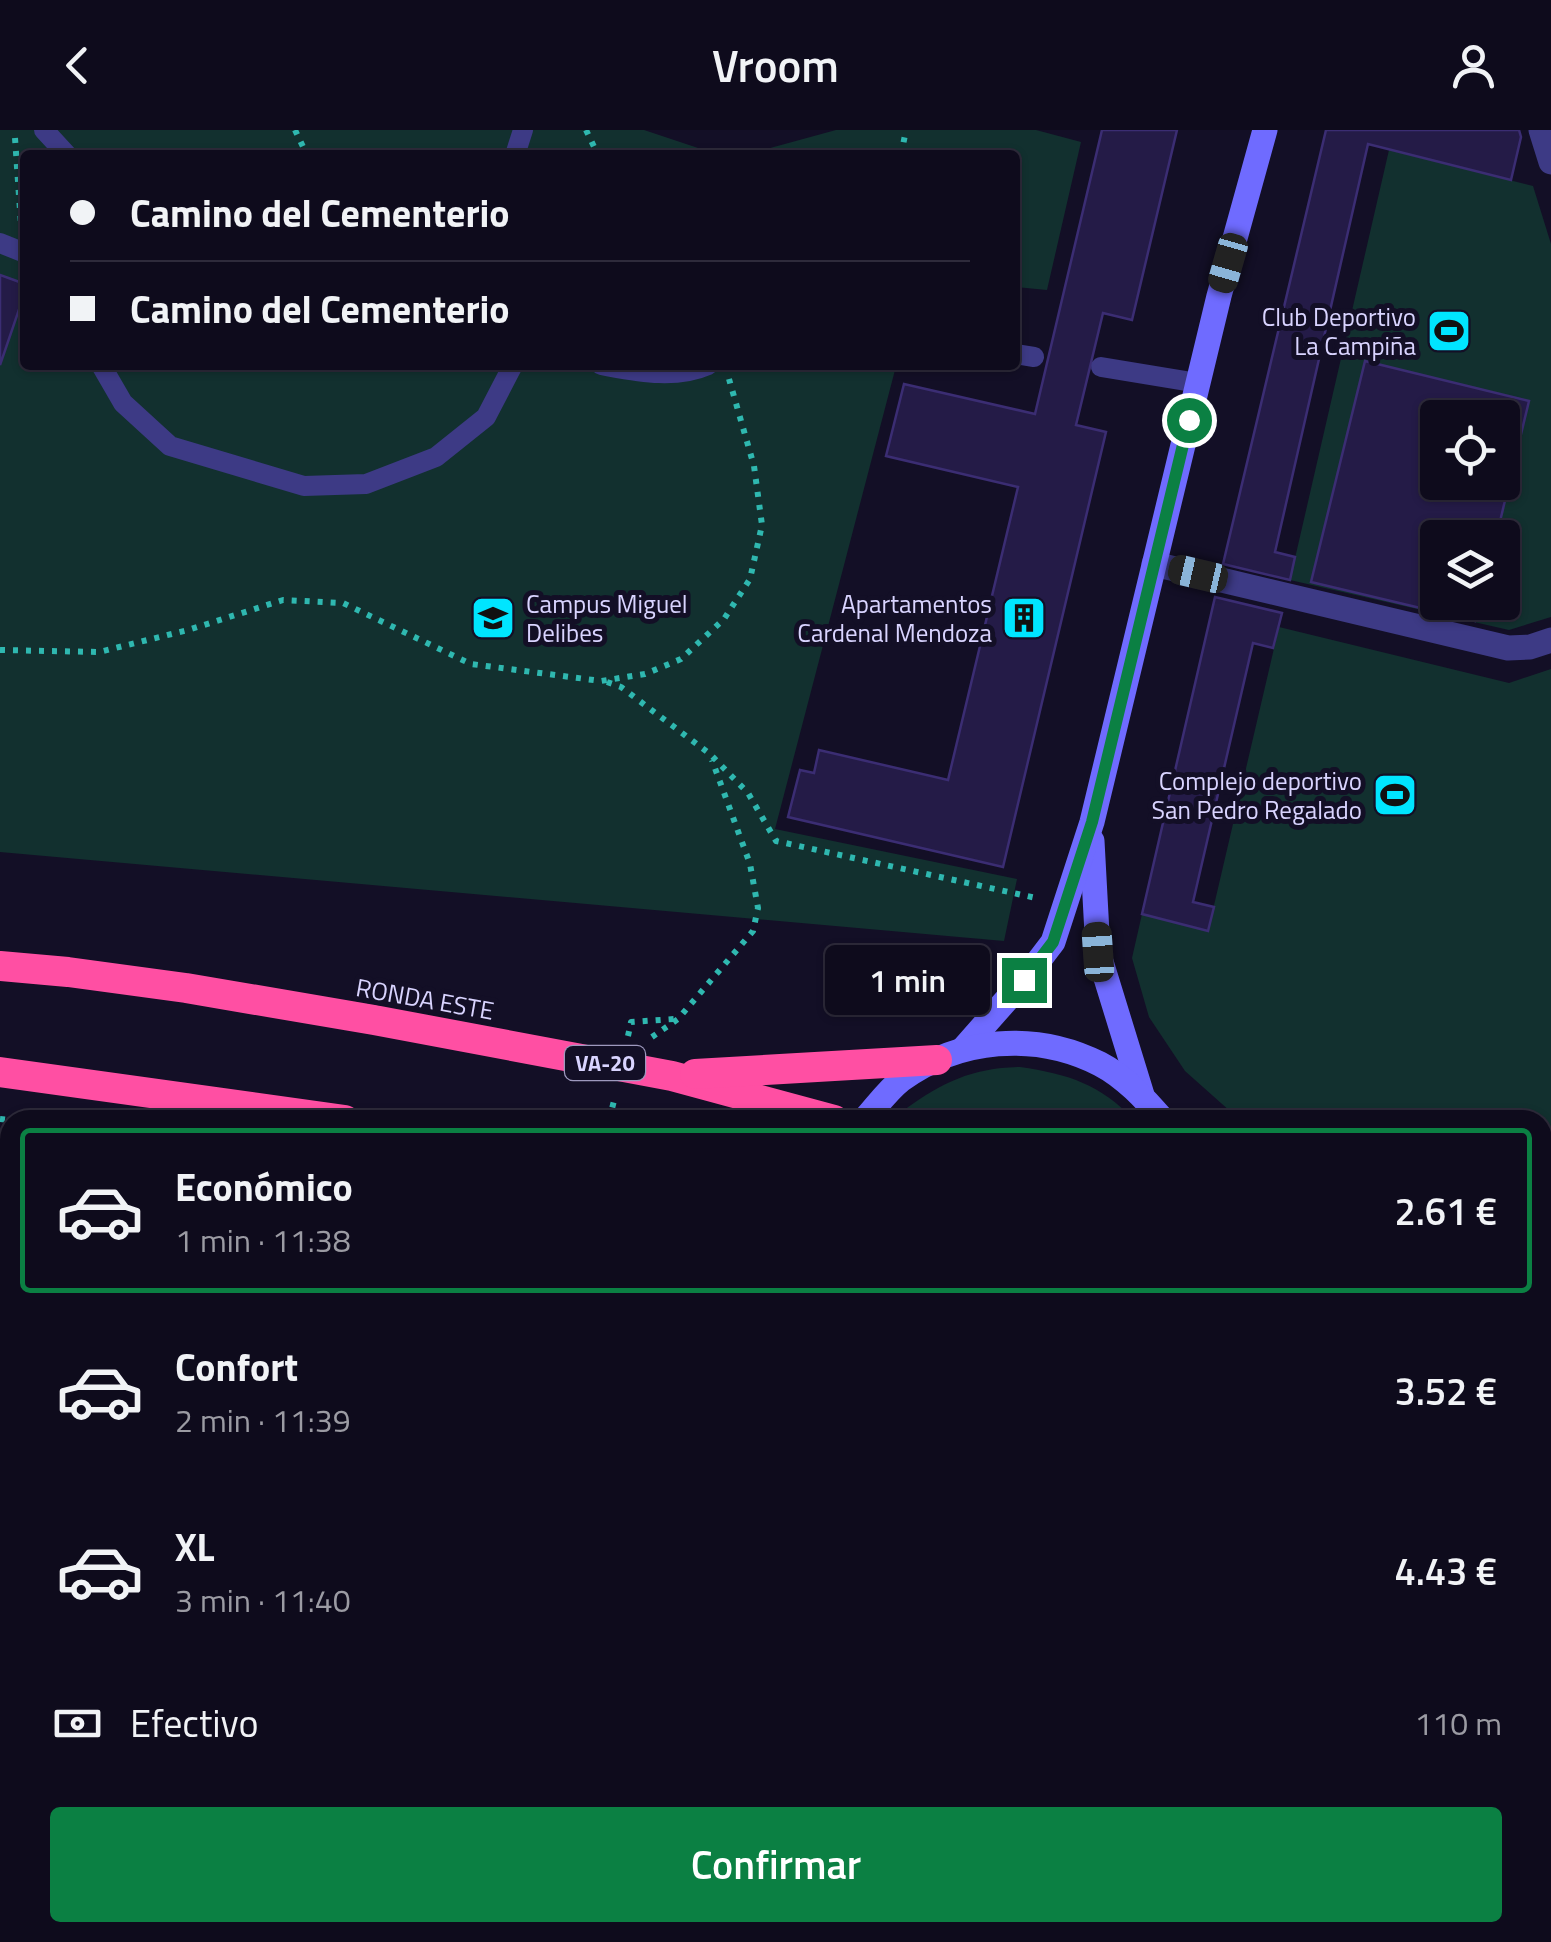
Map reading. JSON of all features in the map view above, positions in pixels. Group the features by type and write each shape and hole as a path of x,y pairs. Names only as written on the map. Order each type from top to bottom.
{"highway":[{"name":"RONDA ESTE","path":"0,966 186,988 374,1020 672,1076 797,1110"},
{"path":"672,1076 950,1054"},
{"path":"0,1072 272,1110"}],"main road":[{"path":"873,1110 899,1082 950,1054 1024,980 1053,942 1092,822 1218,296 1265,130"},
{"path":"1092,822 1098,952 1142,1094"},
{"path":"950,1054 1002,1043 1053,1047 1101,1064 1142,1094 1156,1110"}],"street":[{"path":"1541,130 1551,162"},
{"path":"1154,564 1508,648 1530,647 1551,640"}],"lane":[{"path":"44,130 62,150"},
{"path":"1101,367 1198,383"},
{"path":"104,370 123,403 170,446 304,486 366,484 436,458 486,417 510,370"},
{"path":"627,370 648,374 696,370"}],"path":[{"path":"14,130 20,203"},
{"path":"601,680 646,674 681,659 724,619 750,579 762,524 754,466 726,370"},
{"path":"0,650 99,652 188,630 283,600 343,603 471,664 601,680 620,686 710,754 748,793 776,841 1040,899"},
{"path":"652,1037 678,1018 753,931 758,908 750,864 710,754"}],"green space":[{"name":"Campus Miguel Delibes","path":"0,130 644,130 704,150 20,150 20,370 895,370 775,829 1017,879 1004,941 0,852"},
{"path":"836,130 1036,130 1081,142 1047,290 1020,287 1020,150 763,150"},
{"name":"Club Deportivo La Campiña","path":"1389,150 1533,186 1551,244 1551,617 1509,630 1465,620 1520,620 1520,520 1420,520 1420,610 1290,580"},
{"name":"Complejo deportivo San Pedro Regalado","path":"1279,627 1509,683 1551,669 1551,1110 1229,1110 1185,1071 1149,1017 1132,958 1142,914 1208,931"},
{"path":"1020,1067 1053,1073 1096,1089 1123,1110 904,1110 959,1078"}],"building":[{"name":"Apartamentos Cardenal Mendoza","path":"1102,130 1177,130 1132,320 1103,313 1076,425 1106,432 1003,867 788,817 800,770 814,773 819,750 948,780 1018,487 886,456 904,384 1035,414"},
{"path":"1326,130 1519,130 1521,137 1511,180 1368,144 1275,552 1295,557 1290,580 1223,564"},
{"path":"0,275 20,282 20,307 0,365"},
{"path":"1365,361 1529,401 1520,438 1520,400 1420,400 1420,500 1505,500 1500,520 1420,520 1420,608 1311,582"},
{"path":"1215,597 1282,613 1273,648 1253,643 1193,902 1214,907 1208,931 1142,914"}],"place":[{"name":"Club Deportivo La Campiña","path":"1449,331"},
{"name":"Campus Miguel Delibes","path":"493,618"},
{"name":"Apartamentos Cardenal Mendoza","path":"1024,618"},
{"name":"Complejo deportivo San Pedro Regalado","path":"1395,795"}],"route":[{"path":"1024,980 1053,942 1092,822 1189,420"}]}
